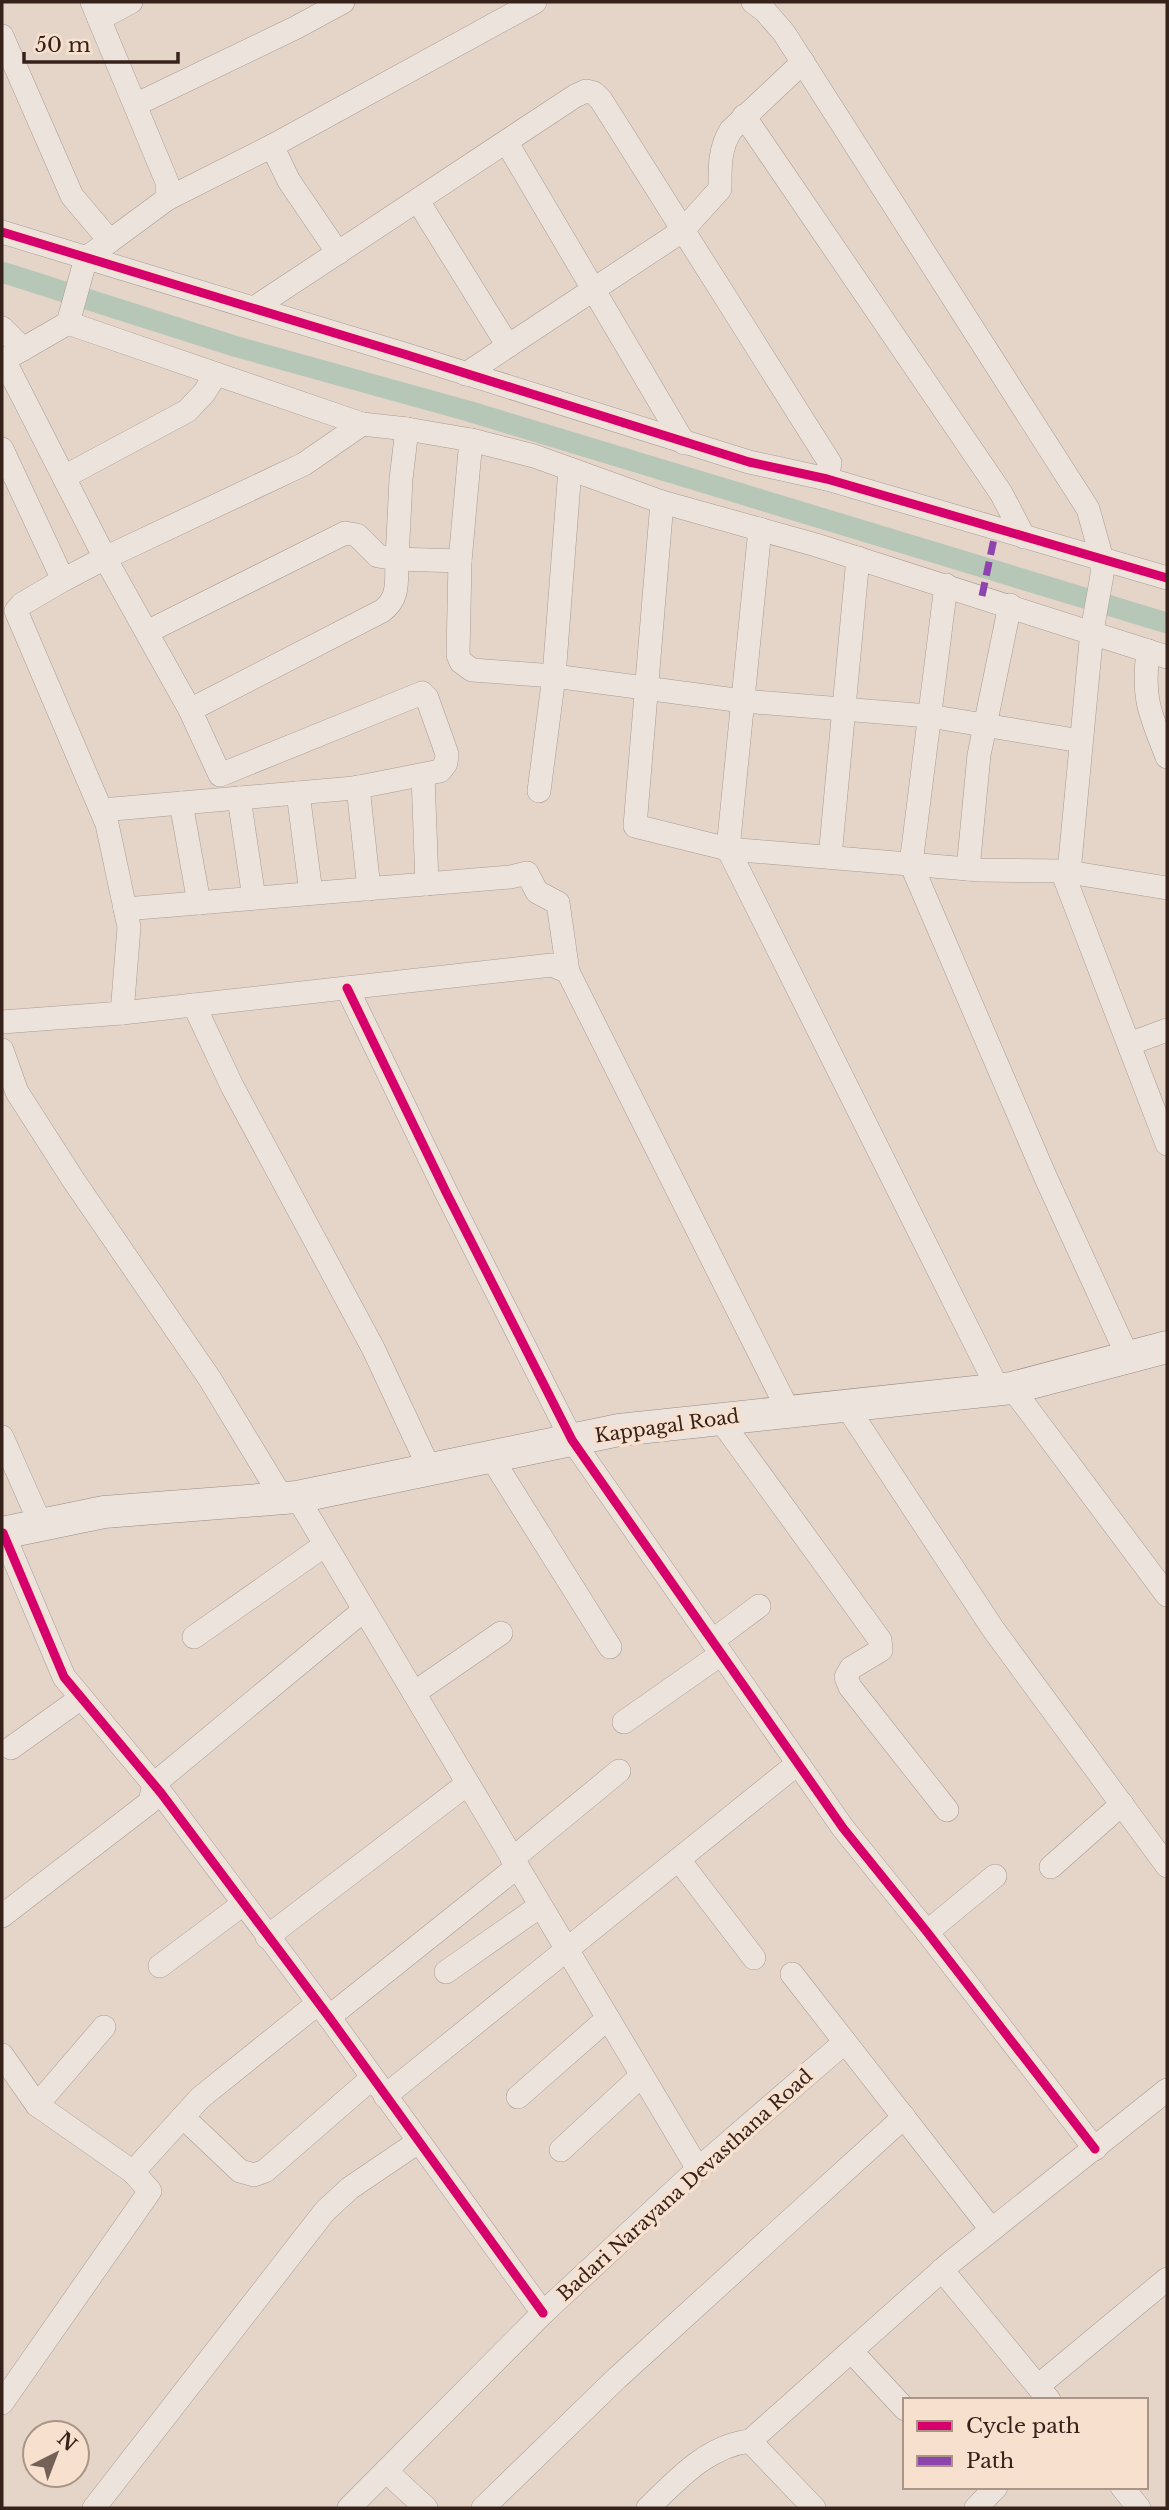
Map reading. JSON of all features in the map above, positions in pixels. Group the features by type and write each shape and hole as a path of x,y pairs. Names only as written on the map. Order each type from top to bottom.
{"main road":[{"name":"Kappagal Road","path":"2,1533 104,1511 289,1498 619,1430 1005,1388 1167,1347"}],"street":[{"path":"131,2 95,10 167,182 167,199"},
{"path":"135,104 344,2"},
{"path":"10,357 68,323 86,258 167,199 272,146 535,2"},
{"path":"753,2 765,11 784,33 803,62 1083,499 1095,529 1102,567 1092,626 1065,872 1167,1144"},
{"path":"2,36 72,196 110,241"},
{"path":"466,374 682,231 720,189 720,157 724,142 744,116 803,62"},
{"path":"254,309 575,96 586,91 594,93 601,100 830,463 827,479"},
{"path":"744,116 1001,493 1024,537"},
{"path":"507,143 684,443"},
{"path":"272,146 289,181 338,253"},
{"path":"418,201 508,346"},
{"path":"2,232 749,463 827,479 1024,537 1102,567 1167,578"},
{"path":"68,323 362,424 471,440 534,456 662,502 1010,605 1092,626 1158,654 1144,681 1145,694 1167,757"},
{"path":"2,328 10,357 64,477 105,558 190,710 234,799 254,898"},
{"path":"64,477 187,411 204,393 216,374"},
{"path":"122,1013 129,927 102,810 16,611 22,604 105,558 304,464 362,424"},
{"path":"190,710 393,604 407,429"},
{"path":"471,440 460,561 458,655 461,662 472,670 554,676 743,701 929,716 1081,741"},
{"path":"2,449 63,580"},
{"path":"539,791 554,676 570,468"},
{"path":"662,502 635,826 728,849 968,869 1065,872 1167,888"},
{"path":"760,529 728,849 1005,1388 1167,1595"},
{"path":"147,632 345,533 357,535 377,556 460,561"},
{"path":"830,857 858,558"},
{"path":"946,585 911,864 1039,1163 1129,1357"},
{"path":"968,869 979,755 1010,605"},
{"path":"102,810 358,787 440,771 446,763 447,754 428,698 422,693 220,775"},
{"path":"423,775 427,884"},
{"path":"358,787 369,889"},
{"path":"298,793 311,893"},
{"path":"181,803 199,903"},
{"path":"125,909 510,877 527,873 537,892 558,903 568,972 788,1410"},
{"path":"2,1022 122,1013 552,965 568,972"},
{"path":"347,988 446,1192 572,1440 843,1828 1095,2149"},
{"path":"194,1005 232,1086 373,1348 430,1470"},
{"path":"1129,1044 1167,1030"},
{"path":"2,1050 17,1092 289,1498 325,1545 698,2169"},
{"path":"845,1404 993,1629 1167,1866"},
{"path":"719,1418 880,1640 881,1650 852,1668 846,1677 850,1687 947,1810"},
{"path":"2,1437 41,1525"},
{"path":"491,1457 610,1647"},
{"path":"2,1533 64,1677 154,1784 543,2313"},
{"path":"194,1637 325,1545"},
{"path":"624,1722 717,1647 759,1606"},
{"path":"5,1906 150,1802 154,1784 364,1610"},
{"path":"414,1693 501,1633"},
{"path":"11,1748 81,1698"},
{"path":"183,2117 240,2171 254,2175 265,2171 567,1951 797,1763"},
{"path":"132,2172 200,2098 323,2011 514,1863 619,1771"},
{"path":"267,1937 467,1784"},
{"path":"1051,1867 1122,1804"},
{"path":"679,1860 754,1958"},
{"path":"927,1932 995,1875"},
{"path":"160,1966 243,1904"},
{"path":"446,1972 540,1906"},
{"path":"792,1974 991,2229"},
{"path":"519,2097 607,2019"},
{"path":"37,2105 104,2027"},
{"name":"Badari Narayana Devasthana Road","path":"349,2508 543,2313 698,2169 845,2042"},
{"path":"2,2055 37,2105 132,2172 150,2191 3,2398"},
{"path":"561,2150 641,2076"},
{"path":"648,2508 682,2475 711,2453 731,2443 750,2441 942,2270 1167,2090"},
{"path":"483,2508 617,2378 904,2117"},
{"path":"94,2508 316,2221 350,2188 418,2141"},
{"path":"942,2270 1043,2393 1167,2279"},
{"path":"852,2352 903,2407"},
{"path":"750,2441 814,2508"},
{"path":"386,2471 426,2508"},
{"path":"1124,2489 1139,2508"}],"waterway":[{"path":"2,272 234,346 468,411 1167,623"}],"marked path":[{"path":"982,596 996,529"}],"cycle path":[{"path":"2,232 749,462 827,479 1167,578"},
{"path":"347,988 446,1192 572,1440 843,1828 1095,2149"},
{"path":"3,1533 64,1677 161,1793 329,2017 543,2313"}]}
